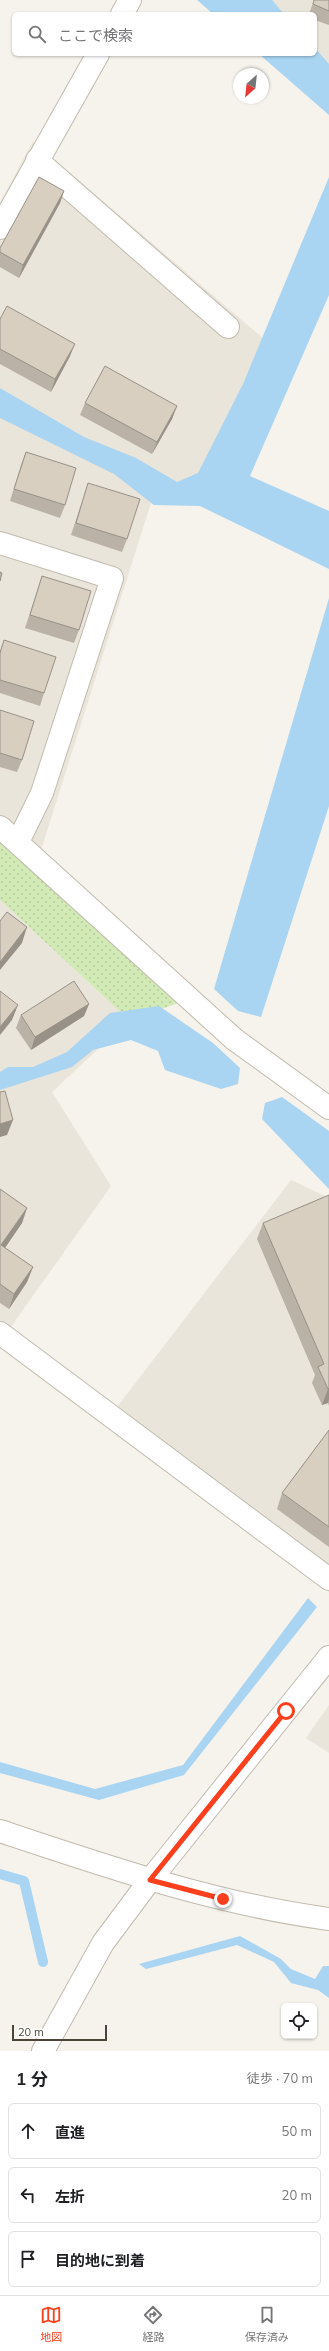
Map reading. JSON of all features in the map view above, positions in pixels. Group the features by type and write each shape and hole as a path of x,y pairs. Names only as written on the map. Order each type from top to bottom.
{"street":[{"path":"123,12 130,0"},
{"path":"0,228 97,56"},
{"path":"37,160 228,327"},
{"path":"0,543 112,578 42,793 18,842"},
{"path":"0,827 234,1039 329,1108"},
{"path":"0,1333 329,1579"},
{"path":"43,2051 103,1943 150,1880 329,1657"},
{"path":"0,1831 150,1880 276,1912 329,1919"}],"shaded area":[{"path":"232,0 329,0 329,80 316,56 317,12 247,12"},
{"path":"33,141 271,345 210,493 151,503 41,850 0,824 0,203"},
{"path":"0,900 129,1020 52,1092 111,1186 10,1328 0,1326"},
{"path":"291,1180 329,1198 329,1592 104,1424"},
{"path":"329,1705 329,1753 306,1738"}],"green space":[{"path":"0,824 41,850 202,995 129,1020 0,900"}],"water":[{"path":"197,0 272,0 282,12 211,12"},
{"path":"317,50 329,64 329,115 261,56 317,56"},
{"path":"329,177 329,295 250,476 329,511 329,569 200,506 154,505 114,474 0,418 0,388 84,437 136,458 177,482 198,473 243,384"},
{"path":"329,598 329,806 261,1017 238,1011 214,989"},
{"path":"159,1006 213,1043 240,1068 238,1084 221,1089 165,1070 158,1051 131,1040 93,1050 72,1067 0,1090 0,1072 8,1067 33,1067 67,1052 110,1013"},
{"path":"282,1097 329,1131 329,1189 262,1119 265,1103"},
{"path":"308,1598 317,1607 184,1775 99,1800 0,1773 0,1762 95,1789 183,1765"},
{"path":"240,1936 281,1959 291,1969 315,1979 323,1966 329,1966 329,1998 318,1990 291,1983 274,1962 237,1945 146,1969 139,1964"}],"building":[{"path":"314,0 329,0 329,11 313,4"},
{"path":"39,177 64,191 23,265 0,252 0,248"},
{"path":"7,306 75,344 55,379 0,349 0,319"},
{"path":"105,366 177,406 157,442 85,403"},
{"path":"26,452 76,468 65,505 14,489"},
{"path":"88,483 140,499 127,539 76,523"},
{"path":"42,576 91,591 79,630 30,615"},
{"path":"4,640 56,657 44,693 0,680 0,653"},
{"path":"0,710 34,721 22,760 0,753"},
{"path":"7,912 27,927 0,962 0,921"},
{"path":"74,981 89,1004 35,1037 21,1015"},
{"path":"0,991 18,1005 0,1027"},
{"path":"5,1091 13,1120 0,1124 0,1092"},
{"path":"0,1189 27,1208 1,1245 33,1267 14,1294 0,1284"},
{"path":"329,1195 328,1389 318,1367 324,1364 263,1223"},
{"path":"329,1430 329,1527 282,1493"}],"waterway":[{"path":"0,1874 24,1881 43,1962"}],"route":[{"path":"223,1899 150,1880 286,1711"}]}
